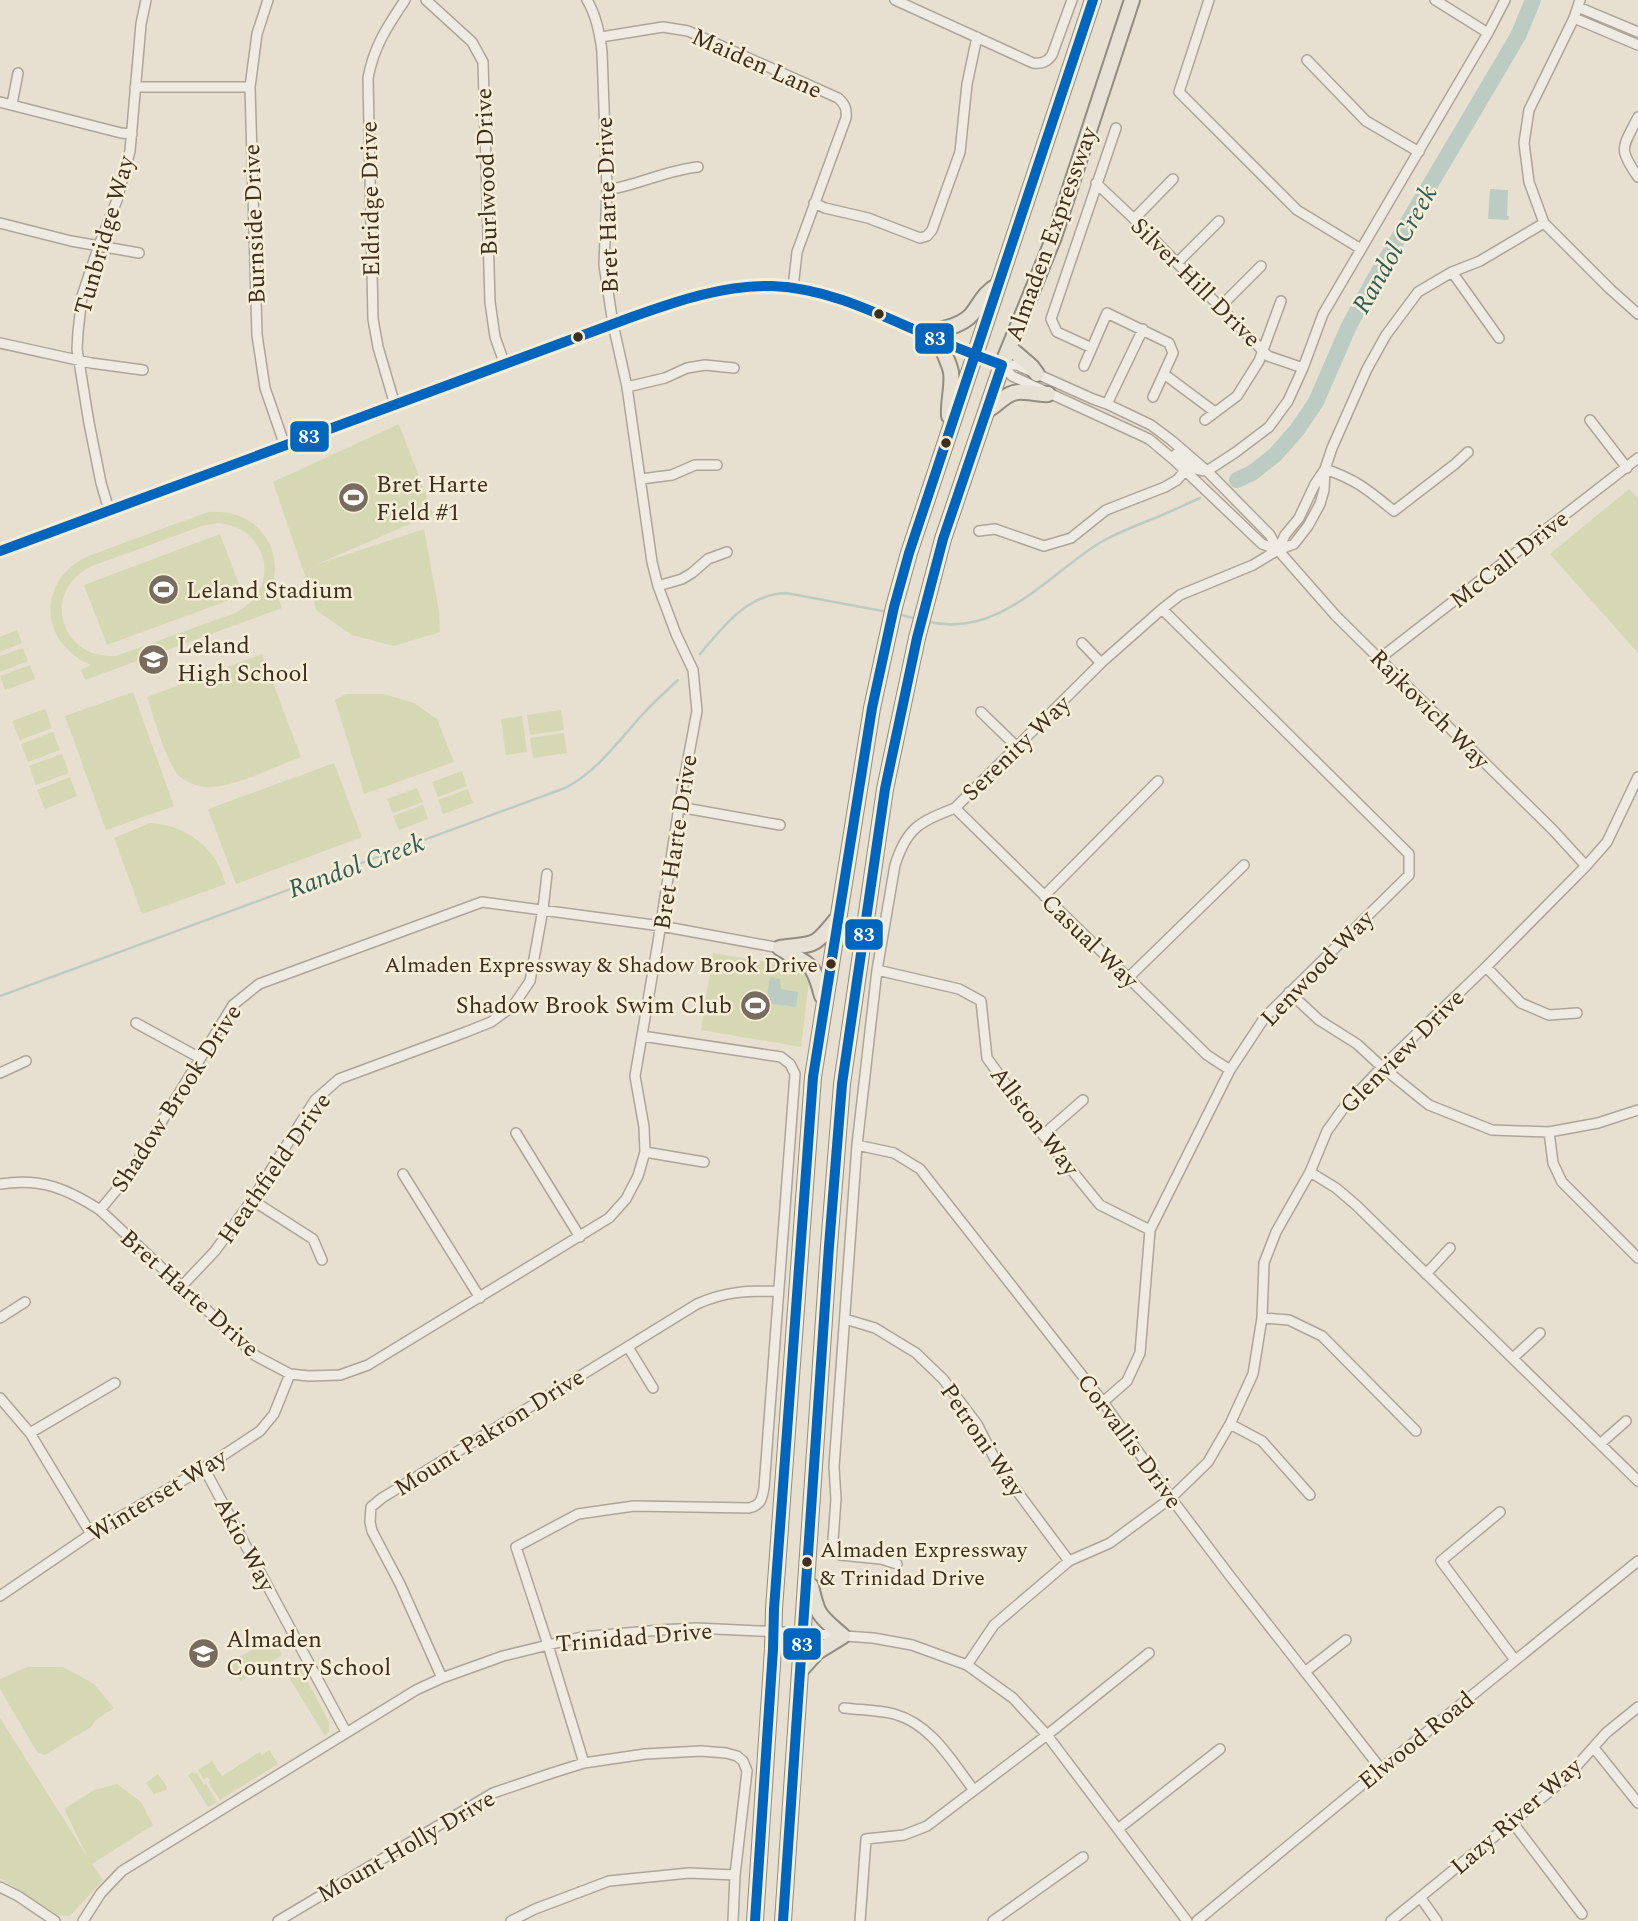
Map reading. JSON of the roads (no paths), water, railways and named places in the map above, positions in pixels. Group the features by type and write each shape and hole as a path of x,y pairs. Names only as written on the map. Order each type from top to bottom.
{"main road":[{"name":"Almaden Expressway","path":"755,1921 775,1596 813,1077 872,708 909,553 1093,0"},
{"name":"Almaden Expressway","path":"783,1921 842,1084 885,789 919,630 943,539 1002,365 1054,237 1132,0"},
{"path":"925,334 953,326 963,320 971,314 986,292 998,285"},
{"path":"940,340 951,375 948,407 950,429"},
{"path":"1010,348 1037,374"},
{"path":"987,411 1015,392 1048,394"},
{"path":"780,948 813,943 822,937 837,919"},
{"path":"780,948 810,966 816,974 824,1002"},
{"path":"800,1671 817,1652 843,1636 822,1618 816,1609 807,1575"}],"street":[{"name":"Tunbridge Way","path":"110,510 101,483 89,423 77,349 78,332 82,296 125,173 132,134 141,24 146,0"},
{"name":"Burnside Drive","path":"268,0 257,34 250,87 257,335 265,388 285,446"},
{"name":"Eldridge Drive","path":"395,405 373,320 368,78 378,41 405,0"},
{"name":"Burlwood Drive","path":"426,0 472,41 483,62 490,302 495,337 505,365"},
{"name":"Bret Harte Drive","path":"0,1184 20,1181 50,1185 75,1194 100,1210 256,1356 290,1374 309,1376 340,1375 368,1366 480,1298 609,1218 626,1199 638,1176 645,1152 644,1127 635,1076 678,807 697,711 693,670 676,634 652,562 627,387 613,324 604,265 607,190 601,37 587,0"},
{"path":"895,0 1033,63 1042,63 1052,55 1072,0"},
{"path":"1209,0 1179,92 1297,210 1361,249"},
{"path":"1435,0 1488,33"},
{"path":"1140,435 1160,441 1193,469 1207,471 1269,427 1288,401 1323,314 1505,0"},
{"path":"1638,32 1579,3 1528,110 1524,143 1529,182 1544,223 1638,314"},
{"path":"1574,18 1638,45"},
{"name":"Maiden Lane","path":"601,37 663,27 688,31 838,98 846,107 846,118 797,252 793,288"},
{"path":"814,203 868,218 920,238 927,236 932,230 960,152 967,84 977,37"},
{"path":"1307,60 1366,121 1419,152"},
{"path":"12,104 18,73"},
{"path":"135,87 250,87"},
{"path":"0,102 132,134"},
{"path":"1638,117 1623,147 1623,154 1638,177"},
{"path":"1092,348 1057,332 1051,319 1116,128"},
{"path":"607,190 624,188 684,168 698,167"},
{"path":"1134,219 1173,178"},
{"name":"Silver Hill Drive","path":"1096,183 1268,356 1303,368"},
{"path":"1177,263 1219,221"},
{"path":"0,223 71,241 139,253"},
{"name":"Serenity Way","path":"877,970 895,865 911,832 923,821 955,807 1101,663 1162,608 1180,595 1253,565 1294,544 1320,504 1325,469 1332,448 1367,369 1386,335 1418,292 1452,272 1480,261 1544,223"},
{"path":"1220,307 1261,266"},
{"path":"1452,272 1499,338"},
{"path":"0,551 696,295 746,288 793,288 832,296 868,308 1002,365"},
{"path":"1205,420 1237,396 1259,361 1281,301"},
{"path":"1084,366 1107,313 1143,329 1169,343 1173,353 1153,397"},
{"path":"1107,404 1143,329"},
{"path":"0,343 80,361 143,370"},
{"path":"627,387 665,378 687,368 705,365 734,368"},
{"name":"Rajkovich Way","path":"1002,365 1017,365 1107,404 1151,425 1171,440 1207,471 1270,535 1278,550 1336,616 1555,832 1586,866"},
{"name":"Rajkovich Way","path":"1002,365 1012,376 1149,439 1262,544 1278,550"},
{"path":"1164,374 1215,412"},
{"path":"1590,421 1627,468"},
{"path":"1325,469 1364,486 1394,511 1468,452"},
{"name":"McCall Drive","path":"1379,659 1638,458"},
{"path":"641,479 672,475 695,465 717,466"},
{"path":"979,531 995,529 1044,546 1071,538 1106,510 1165,487 1185,471"},
{"path":"1207,471 1209,494"},
{"path":"659,586 681,579 708,559 727,552"},
{"name":"Lenwood Way","path":"1103,1402 1127,1381 1140,1353 1150,1230 1230,1070 1265,1017 1409,875 1409,854 1178,627 1162,608"},
{"path":"1082,643 1101,663"},
{"path":"981,712 1017,747"},
{"name":"Glenview Drive","path":"967,1665 994,1625 1069,1561 1110,1543 1171,1498 1208,1462 1230,1424 1253,1374 1262,1318 1264,1263 1276,1232 1310,1172 1326,1131 1381,1067 1486,967 1586,866 1607,842 1638,777"},
{"path":"1044,896 1158,781"},
{"path":"678,807 780,825"},
{"name":"Casual Way","path":"955,807 1207,1055 1230,1070"},
{"path":"1128,978 1244,865"},
{"name":"Heathfield Drive","path":"181,1287 215,1251 252,1200 315,1100 339,1079 466,1032 491,1021 513,1006 530,981 547,874"},
{"name":"Shadow Brook Drive","path":"100,1210 129,1175 233,1005 259,984 482,902 661,926 780,948"},
{"path":"1486,967 1521,1003 1549,1015 1577,1013"},
{"path":"877,970 857,1145 834,1467 834,1547 840,1555 881,1559 897,1564"},
{"name":"Allston Way","path":"877,970 960,989 981,1001 987,1058 1043,1135 1100,1205 1150,1230"},
{"path":"1289,992 1319,1020 1357,1044 1429,1105 1492,1130 1549,1132 1598,1124 1638,1111"},
{"path":"136,1023 200,1058"},
{"path":"584,1763 516,1547 578,1514 634,1506 749,1508 759,1504 764,1488 795,1074 790,1064 781,1057 642,1036"},
{"path":"0,1073 26,1061"},
{"path":"1043,1135 1083,1100"},
{"path":"1549,1132 1553,1163 1562,1182 1638,1258"},
{"path":"516,1133 580,1237"},
{"name":"Corvallis Drive","path":"857,1145 894,1153 920,1169 1103,1402 1230,1576 1381,1769"},
{"path":"645,1152 705,1162"},
{"path":"1310,1172 1336,1188 1638,1481"},
{"path":"403,1174 480,1298"},
{"path":"252,1200 313,1239 322,1260"},
{"path":"1426,1274 1451,1248"},
{"name":"Mount Pakron Drive","path":"442,1678 400,1584 372,1531 371,1507 709,1299 744,1291 778,1291"},
{"path":"0,1318 24,1302"},
{"path":"1262,1318 1289,1321 1322,1336 1416,1431"},
{"name":"Petroni Way","path":"845,1319 875,1328 916,1353 943,1379 977,1424 999,1467 1069,1561"},
{"path":"1513,1358 1540,1333"},
{"path":"628,1347 653,1388"},
{"name":"Winterset Way","path":"0,1596 91,1534 260,1432 274,1414 290,1374"},
{"path":"30,1433 115,1383"},
{"path":"0,1398 30,1433 91,1534"},
{"path":"1600,1444 1626,1421"},
{"path":"1230,1424 1262,1441 1310,1494"},
{"name":"Akio Way","path":"204,1468 346,1732"},
{"path":"1500,1512 1441,1561 1515,1660"},
{"name":"Elwood Road","path":"1197,1921 1638,1562"},
{"name":"Trinidad Drive","path":"83,1921 101,1893 122,1871 416,1690 503,1656 582,1637 677,1629 873,1638 912,1645 967,1665 1013,1698 1047,1734 1187,1921"},
{"path":"1306,1671 1346,1640"},
{"path":"860,1921 866,1839 904,1835 927,1826 1149,1653"},
{"name":"Lazy River Way","path":"1391,1921 1566,1778 1606,1733 1638,1707"},
{"path":"844,1708 893,1714 916,1723 937,1741 973,1789"},
{"path":"1594,1748 1638,1803"},
{"path":"1118,1829 1220,1749"},
{"name":"Mount Holly Drive","path":"278,1921 493,1793 584,1763 645,1754 701,1751 734,1754 743,1761 746,1777 736,1875"},
{"path":"1513,1823 1582,1914"},
{"path":"993,1921 1083,1857"},
{"path":"511,1921 609,1881 689,1873 736,1875 733,1921"},
{"path":"0,1887 55,1921"},
{"path":"1419,1897 1437,1921"}],"waterway":[{"name":"Randol Creek","path":"1237,480 1252,473 1275,455 1297,430 1316,402 1348,328 1518,36 1533,0"},
{"name":"Randol Creek","path":"925,621 951,624 976,621 998,613 1020,601 1101,542 1200,498"},
{"name":"Randol Creek","path":"700,654 737,614 759,599 772,595 786,593 888,612"},
{"name":"Randol Creek","path":"898,614 916,619"},
{"name":"Randol Creek","path":"0,996 565,788 598,764 678,680"}],"place":[{"name":"Bret Harte Field #1","path":"353,498"},
{"name":"Leland Stadium","path":"163,590"},
{"name":"Leland High School","path":"154,659"},
{"name":"Almaden Expressway & Shadow Brook Drive","path":"831,964"},
{"name":"Shadow Brook Swim Club","path":"755,1005"},
{"name":"Almaden Expressway & Trinidad Drive","path":"807,1562"},
{"name":"Almaden Country School","path":"203,1653"}]}
